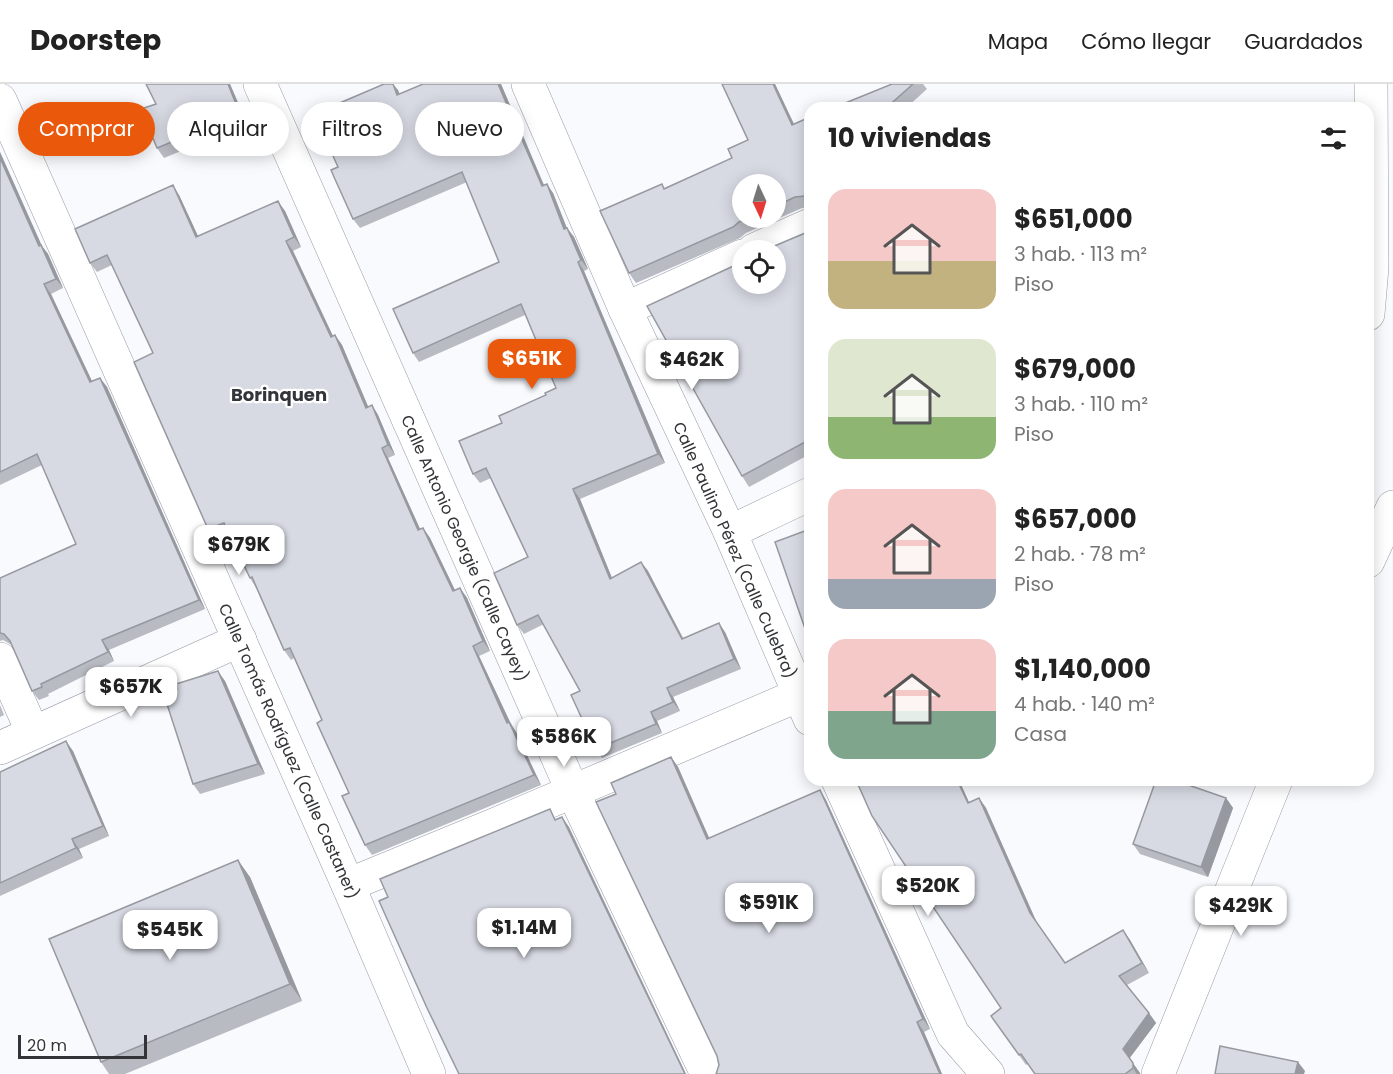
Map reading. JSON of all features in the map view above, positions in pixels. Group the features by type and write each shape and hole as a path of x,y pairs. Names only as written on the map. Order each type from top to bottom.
{"street":[{"name":"Calle Antonio Georgie (Calle Cayey)","path":"260,84 573,792 707,1074"},
{"name":"Calle Paulino Pérez (Calle Culebra)","path":"528,84 625,309 730,532 804,705"},
{"path":"1371,84 1371,102"},
{"name":"Calle Tomás Rodríguez (Calle Castaner)","path":"0,100 348,885 429,1074"},
{"path":"776,240 804,228"},
{"path":"625,309 732,261"},
{"path":"730,532 804,497"},
{"path":"1374,548 1393,507"},
{"path":"0,748 240,640"},
{"path":"0,658 33,733"},
{"path":"348,885 573,792 804,707"},
{"path":"841,786 953,1034 988,1074"},
{"path":"1158,1074 1274,786"}],"building":[{"path":"146,84 228,84 235,102 167,102 167,144 157,148 155,102"},
{"path":"384,84 393,84 397,95 423,84 498,84 506,102 415,102 415,156 524,156 524,144 542,186 547,184 564,229 567,228 581,260 578,262 658,454 573,489 610,579 641,562 682,639 719,623 734,659 667,688 673,702 651,712 656,724 596,749 571,695 580,691 538,615 517,625 494,573 528,557 486,468 473,474 459,441 502,423 499,416 546,395 545,393 556,388 521,304 413,353 393,309 499,262 462,172 353,219 331,170 338,167 333,156 403,156 403,102 342,102"},
{"path":"722,84 773,84 792,125 804,120 804,196 786,201 786,174 732,174 732,227 629,273 600,211 662,184 664,189 732,158 728,149 748,140"},
{"path":"892,84 913,84 893,102 848,102"},
{"path":"0,158 56,279 44,284 90,382 100,378 199,600 102,640 108,652 41,684 42,687 32,691 10,641 0,633 0,578 76,544 37,454 0,472"},
{"path":"173,185 196,237 278,201 294,237 286,241 331,337 335,335 366,408 372,405 388,445 382,448 418,530 423,528 453,591 460,588 483,641 473,646 507,723 509,722 534,775 365,845 342,796 349,793 317,723 322,720 290,648 284,650 252,577 250,578 224,523 208,529 134,362 153,353 109,259 107,255 90,263 75,229"},
{"path":"804,234 804,443 742,476 647,306 732,267 732,294 786,294 786,241"},
{"path":"804,531 804,626 775,542"},
{"path":"218,671 258,764 193,784 164,695 177,689 176,684"},
{"path":"66,741 103,826 72,839 76,848 0,883 0,772"},
{"path":"671,757 707,839 820,790 923,1019 917,1022 940,1074 716,1074 719,1065 717,1056 596,802 616,794 611,783"},
{"path":"859,786 960,786 968,803 979,798 1030,913 1065,963 1123,930 1142,963 1119,976 1149,1013 1123,1049 1133,1063 1133,1068 1125,1074 1035,1074 991,1016 1001,1008 872,816"},
{"path":"1154,786 1191,786 1226,798 1201,867 1133,844"},
{"path":"550,809 555,820 562,817 685,1074 459,1074 379,901 388,897 380,879"},
{"path":"238,860 290,984 101,1062 49,939"},
{"path":"1220,1046 1298,1062 1295,1074 1215,1074"}],"district":[{"name":"Borinquen","path":"279,395"}]}
